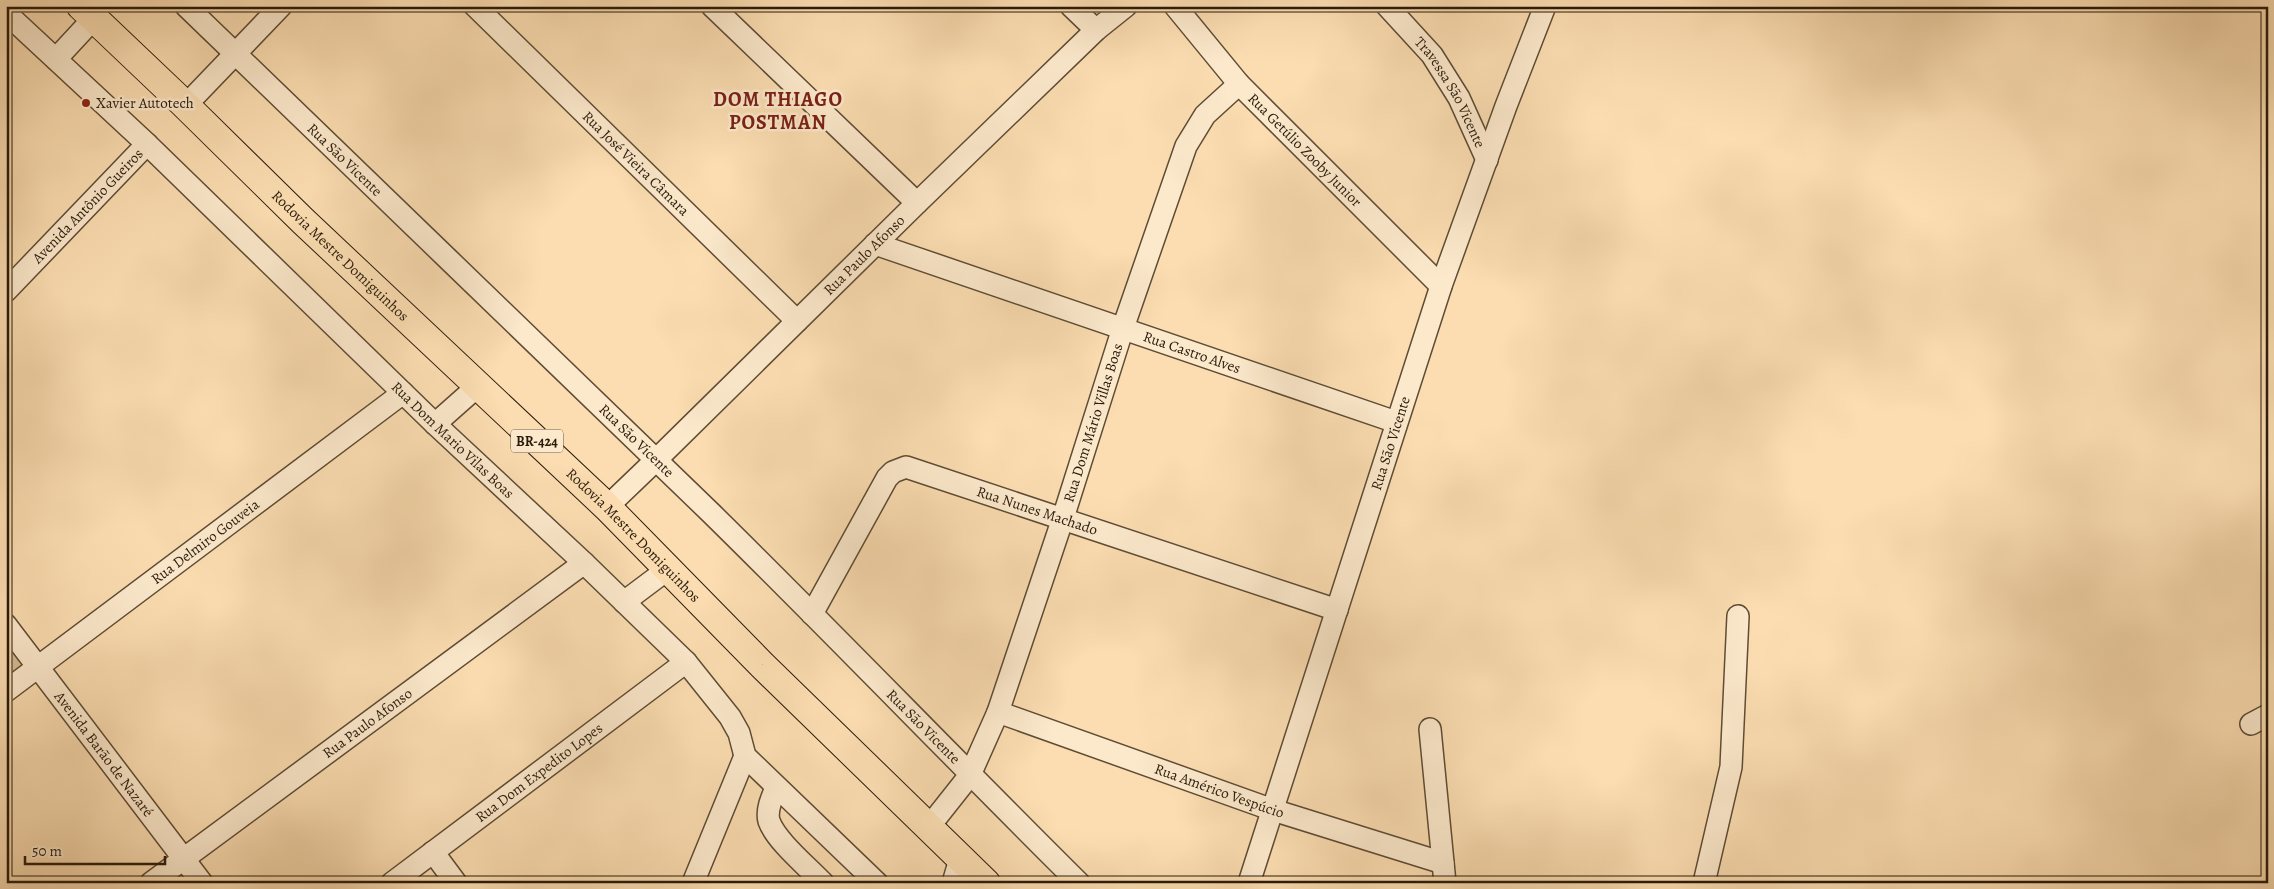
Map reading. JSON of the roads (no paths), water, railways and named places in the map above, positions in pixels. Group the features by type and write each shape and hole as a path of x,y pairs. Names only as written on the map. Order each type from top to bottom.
{"main road":[{"name":"Rodovia Mestre Domiguinhos","path":"87,12 186,105 303,221 607,506 762,666 858,757 928,828 957,871 986,883"}],"street":[{"name":"Rua São Vicente","path":"186,6 656,460 1079,883"},
{"path":"186,105 281,6"},
{"name":"Rua José Vieira Câmara","path":"475,6 797,321"},
{"path":"712,6 917,203"},
{"path":"1071,6 1096,30"},
{"name":"Rua Paulo Afonso","path":"607,506 1096,30 1126,6"},
{"name":"Rua Getúlio Zooby Junior","path":"1175,6 1238,84 1441,286"},
{"name":"Travessa São Vicente","path":"1387,6 1432,55 1459,98 1486,160"},
{"name":"Rua São Vicente","path":"1249,883 1441,286 1486,160 1545,6"},
{"path":"56,59 87,12"},
{"name":"Rua Dom Mario Vilas Boas","path":"6,13 148,144 435,424 584,563 686,662 730,718 739,733 745,756 776,788 877,883"},
{"name":"Rua Dom Mário Villas Boas","path":"928,828 970,775 998,712 1063,518 1123,328 1186,146 1205,115 1238,84"},
{"name":"Avenida Antônio Gueiros","path":"6,291 148,144"},
{"name":"Rua Castro Alves","path":"875,244 1396,422"},
{"path":"435,424 479,385"},
{"name":"Rua Delmiro Gouveia","path":"6,691 403,393"},
{"name":"Rua Nunes Machado","path":"812,614 888,478 899,468 906,467 1337,610"},
{"name":"Rua Paulo Afonso","path":"151,883 584,563"},
{"path":"624,602 668,569"},
{"path":"1704,883 1731,767 1738,616"},
{"name":"Avenida Barão de Nazaré","path":"6,625 202,883"},
{"name":"Rua Dom Expedito Lopes","path":"392,883 686,662"},
{"name":"Rua Américo Vespúcio","path":"998,712 1444,873"},
{"path":"1430,729 1444,873"},
{"path":"692,883 745,756"},
{"path":"776,788 770,803 769,820 778,836 823,883"},
{"path":"433,852 456,883"}],"place":[{"name":"Xavier Autotech","path":"86,103"}],"district":[{"name":"DOM THIAGO POSTMAN","path":"778,110"}]}
